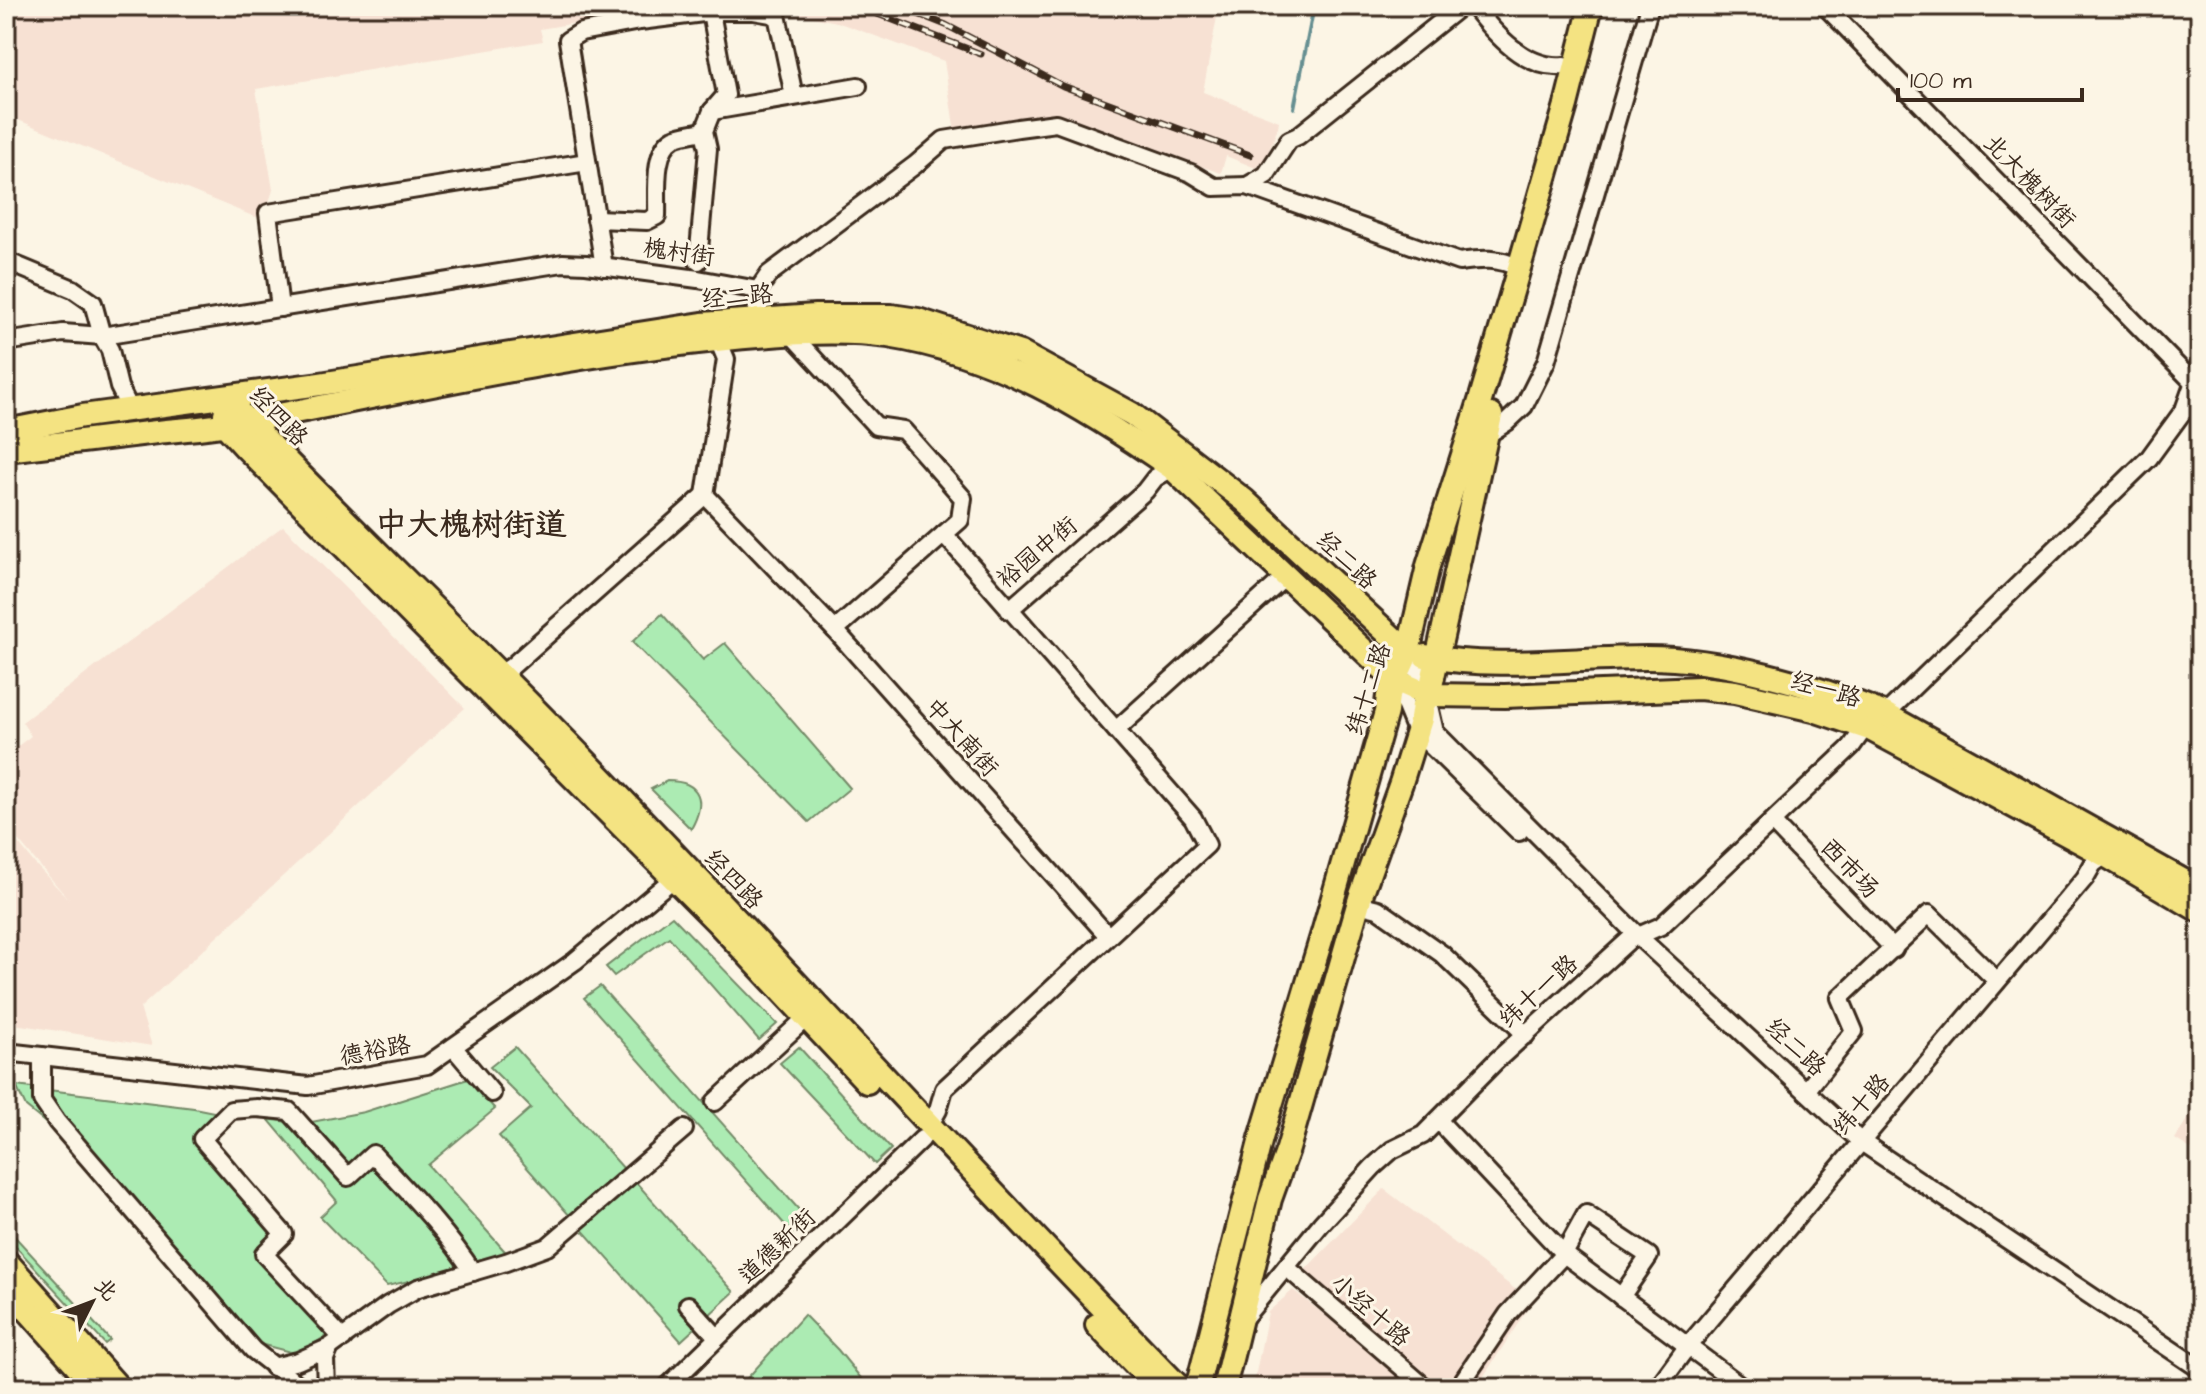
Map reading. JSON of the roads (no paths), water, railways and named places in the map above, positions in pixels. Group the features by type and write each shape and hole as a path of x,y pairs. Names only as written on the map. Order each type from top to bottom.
{"main road":[{"name":"纬十二路","path":"1197,1388 1261,1138 1323,933 1388,696 1408,652 1428,566 1519,268 1591,6"},
{"path":"1224,1388 1270,1199 1288,1149 1358,904 1401,783 1423,705 1429,695 1484,437 1607,6"},
{"name":"经二路","path":"224,397 702,324 815,316 891,316 918,320 1020,353 1132,414 1233,492 1408,652"},
{"name":"经二路","path":"236,423 662,346 792,335 856,333 890,337 974,357 1032,381 1131,440 1172,468 1395,680"},
{"path":"6,431 130,409 224,397"},
{"name":"经四路","path":"224,397 236,423 680,873 925,1132 1158,1388"},
{"path":"6,450 236,423"},
{"name":"经四路","path":"236,423 352,529 500,674 807,1017 1180,1388"},
{"name":"经一路","path":"1408,652 1438,658 1504,662 1650,658 1715,664 1837,695 1877,722 2200,911"},
{"name":"经一路","path":"1395,680 1429,695 1505,696 1700,688 1735,692 1877,722 2200,890"},
{"path":"6,1261 119,1388"},
{"path":"6,1286 97,1388"}],"street":[{"path":"1247,186 1266,175 1289,140 1461,6"},
{"path":"1473,6 1518,54 1555,67 1564,66"},
{"path":"1484,437 1524,406 1546,362 1650,6"},
{"name":"北大槐树街","path":"1825,6 2197,387"},
{"path":"604,267 568,40 581,32 711,12 754,11 777,15 794,96"},
{"path":"698,261 708,149 704,131 712,111 726,95 711,12"},
{"path":"712,111 858,86"},
{"path":"754,320 758,290 769,274 944,140 1056,123 1191,173 1214,187 1247,186 1459,262 1489,258 1519,268"},
{"path":"596,219 647,221 657,216 659,156 666,144 676,137 704,131"},
{"path":"280,308 268,213 587,162"},
{"path":"6,261 73,289 93,303 119,387 130,409"},
{"name":"槐村街","path":"6,342 63,333 102,336 563,263 698,279 758,290"},
{"path":"792,335 876,426 903,430 963,498 960,520 835,630"},
{"path":"500,674 705,495 726,359 721,347 724,339"},
{"name":"纬十一路","path":"1240,1322 1373,1167 1392,1150 1423,1135 1526,1035 1634,938 1661,926 2149,458 2197,387 2200,365"},
{"name":"裕园中街","path":"944,534 1009,610 1145,491 1155,478 1172,468"},
{"name":"中大南街","path":"705,495 835,630 1108,936"},
{"path":"1116,730 1286,576"},
{"path":"925,1132 938,1110 944,1089 1207,845 1193,818 1009,610"},
{"name":"经二路","path":"1408,652 1429,695 1435,732 1634,938 1806,1091 1858,1144 2200,1369"},
{"name":"经二路","path":"1395,680 1416,731 1634,938 1858,1144 2200,1380"},
{"name":"西市场","path":"1772,822 1894,949"},
{"name":"纬十路","path":"1657,1388 1687,1347 2085,878 2093,864 2105,855"},
{"name":"德裕路","path":"6,1052 308,1086 427,1065 575,961 680,873"},
{"path":"1358,904 1378,909 1442,954 1526,1035"},
{"path":"1806,1091 1854,1031 1840,998 1929,914 1997,981"},
{"path":"715,1102 807,1017"},
{"path":"453,1047 492,1093"},
{"path":"42,1056 42,1100 57,1122 253,1350 302,1388"},
{"path":"336,1343 264,1254 284,1234 202,1139 231,1110 257,1108 289,1111 348,1177 373,1154 423,1208 473,1272"},
{"path":"1438,1120 1564,1254 1744,1388"},
{"path":"273,1367 298,1361 336,1343 388,1305 418,1288 547,1247 684,1129"},
{"name":"道德新街","path":"666,1388 925,1132"},
{"path":"1458,1388 1508,1314 1564,1254 1586,1214 1649,1256 1621,1297"},
{"name":"小经十路","path":"1286,1267 1426,1388"},
{"path":"688,1305 717,1337"},
{"path":"326,1388 325,1359 336,1343"}],"waterway":[{"path":"1294,108 1314,6"}],"railway":[{"path":"857,6 981,54"},
{"path":"898,6 946,25 1063,86 1250,155"}],"district":[{"name":"中大槐树街道","path":"471,524"}]}
